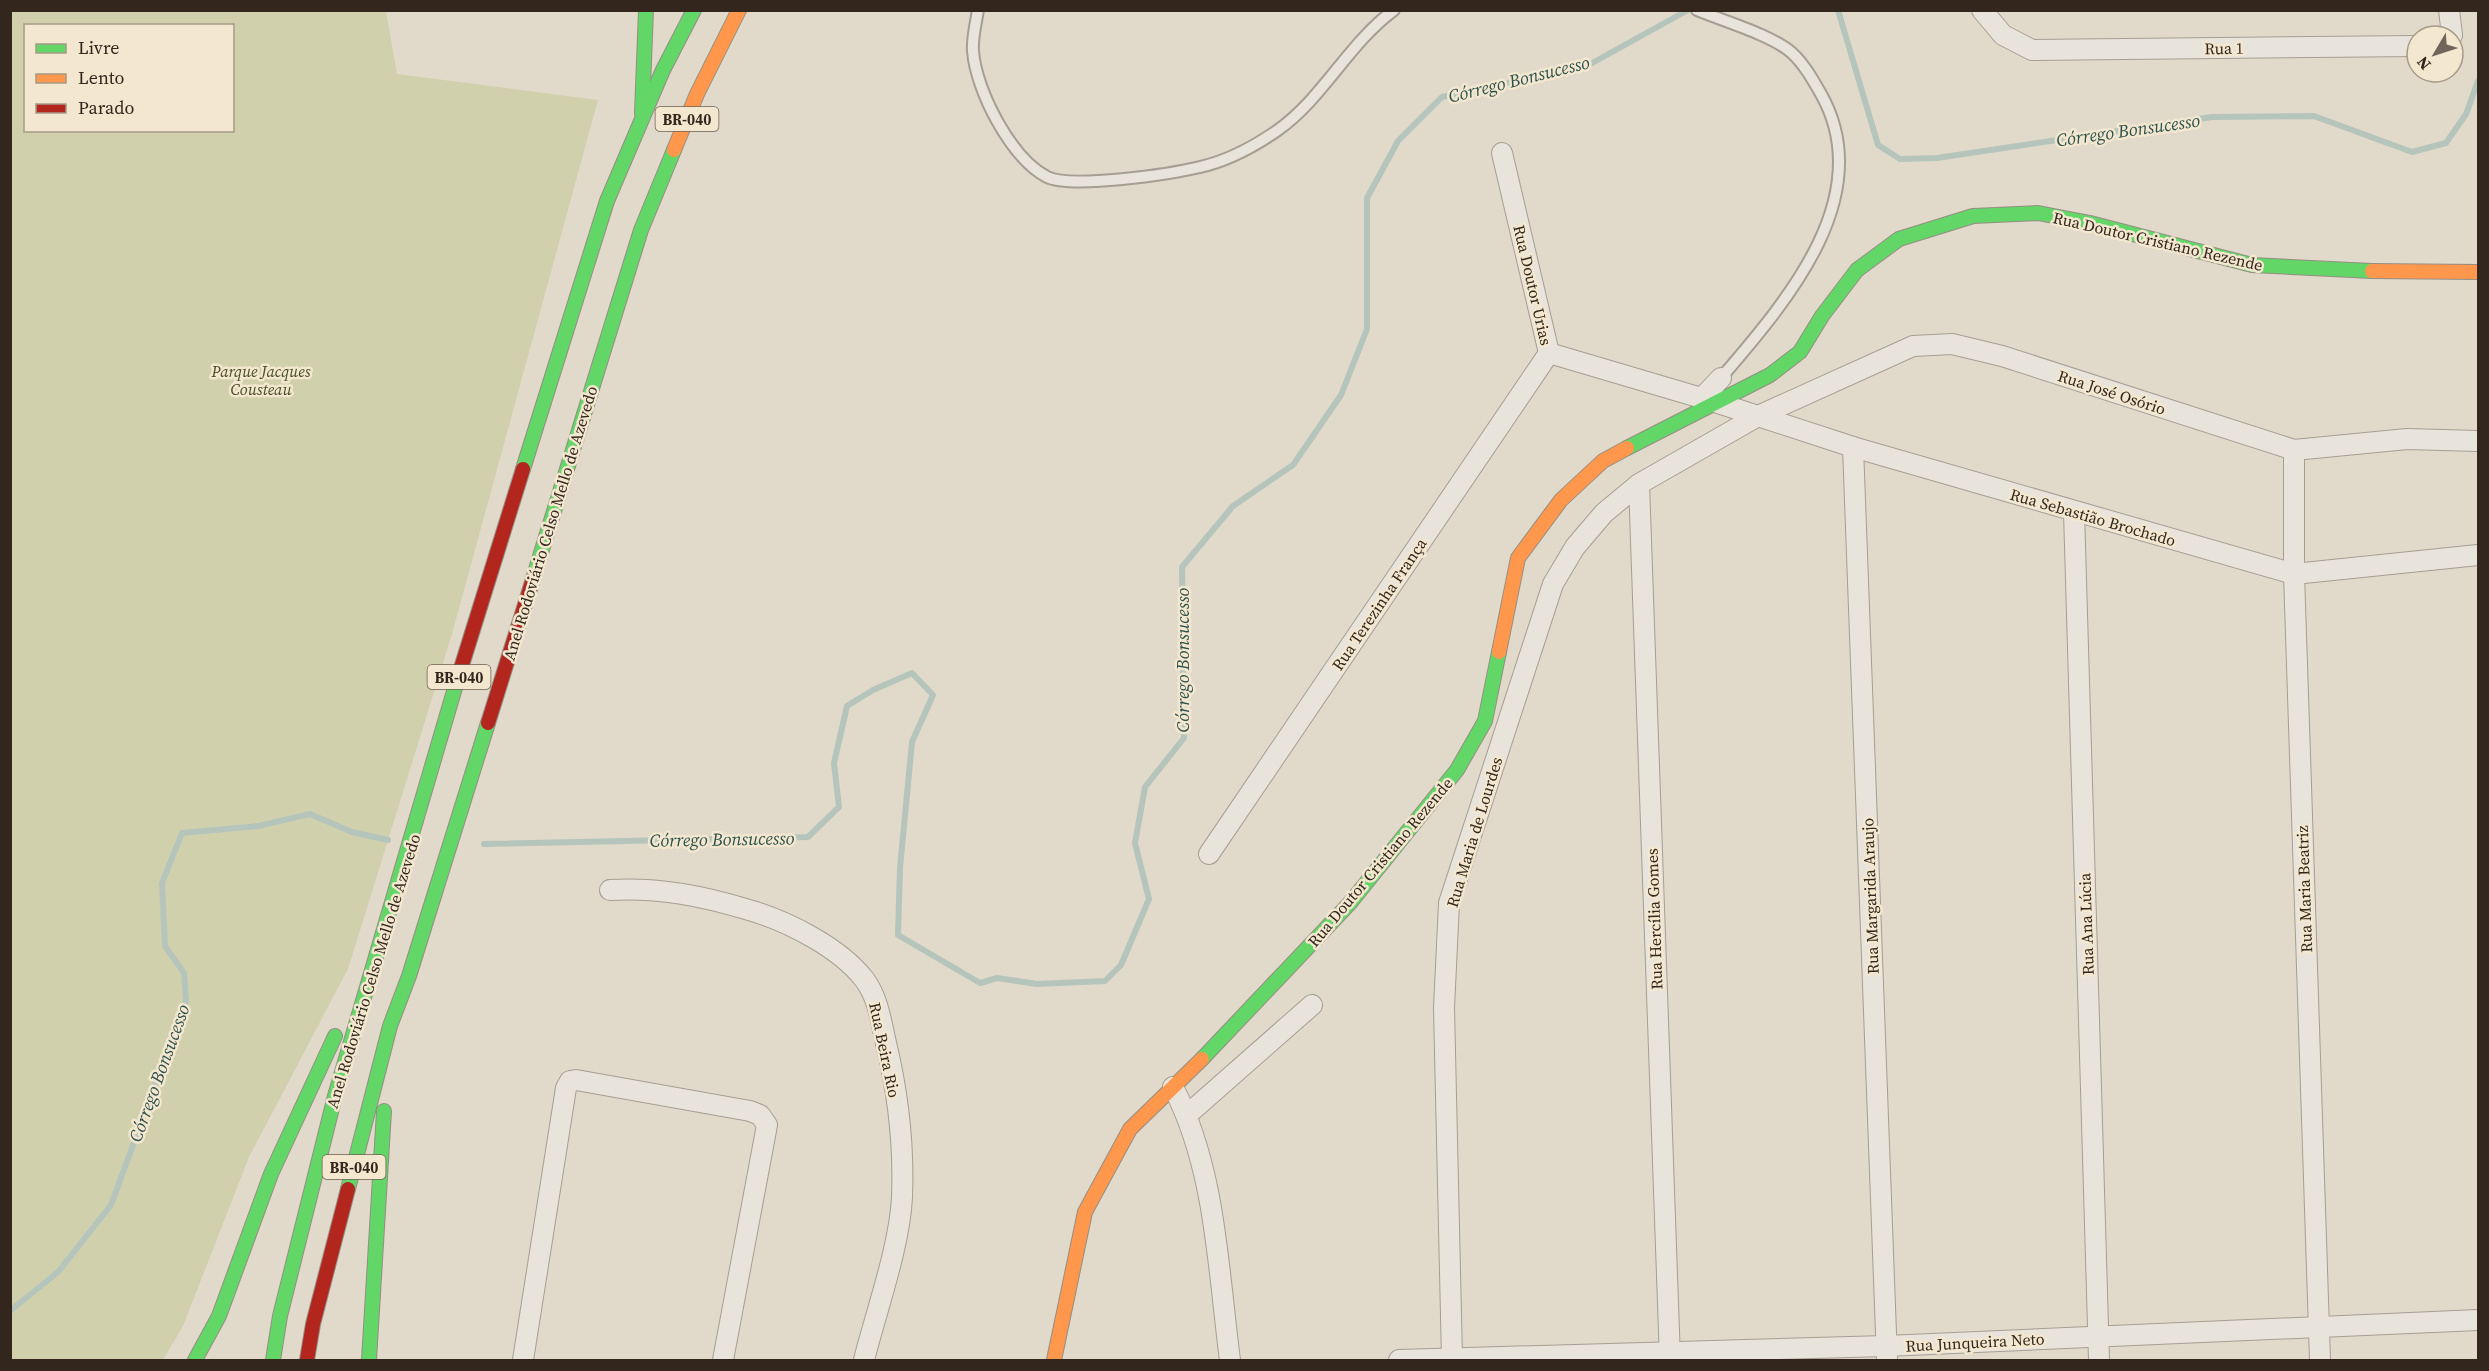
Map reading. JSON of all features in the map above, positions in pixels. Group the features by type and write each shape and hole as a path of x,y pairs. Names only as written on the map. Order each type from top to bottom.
{"main road":[{"path":"642,117 646,10"},
{"name":"Anel Rodoviário Celso Mello de Azevedo","path":"273,1360 280,1317 335,1096 399,885 452,698 589,255 606,201 642,117 694,10"},
{"name":"Anel Rodoviário Celso Mello de Azevedo","path":"308,1360 313,1324 390,1026 412,964 642,230 697,94 740,10"},
{"name":"Rua Doutor Cristiano Rezende","path":"1054,1360 1085,1212 1130,1130 1221,1041 1350,903 1457,770 1485,721 1518,558 1561,500 1603,460 1709,400 1770,375 1800,352 1822,316 1857,270 1899,238 1973,216 2038,213 2090,223 2252,266 2326,270 2478,272"},
{"path":"195,1360 211,1337 228,1299 271,1174 341,1021 399,885"},
{"path":"369,1360 390,1026"}],"street":[{"name":"Rua 1","path":"1982,10 2002,35 2032,50 2405,46"},
{"name":"Rua Doutor Urias","path":"1502,153 1549,353 1709,400"},
{"name":"Rua José Osório","path":"1758,416 1913,346 1952,344 2002,356 2294,450 2407,439 2478,441"},
{"name":"Rua Terezinha França","path":"1209,854 1549,353"},
{"path":"1709,400 1721,378"},
{"name":"Rua Sebastião Brochado","path":"1709,400 1853,447 2294,574 2478,555"},
{"name":"Rua Maria de Lourdes","path":"1452,1359 1444,1008 1449,903 1553,584 1575,547 1604,513 1639,484 1758,416"},
{"name":"Rua Margarida Araujo","path":"1853,447 1886,1353"},
{"name":"Rua Maria Beatriz","path":"2294,450 2294,574 2320,1360"},
{"name":"Rua Hercília Gomes","path":"1639,484 1670,1357"},
{"name":"Rua Ana Lúcia","path":"2074,512 2098,1360"},
{"name":"Rua Beira Rio","path":"610,890 636,889 699,895 781,920 845,960 865,980 877,1003 890,1059 901,1134 902,1198 894,1244 864,1360"},
{"path":"1188,1115 1312,1005"},
{"path":"523,1360 566,1088 570,1081 576,1080 750,1111 760,1115 767,1125 723,1360"},
{"path":"1173,1087 1188,1115 1203,1168 1230,1360"},
{"name":"Rua Junqueira Neto","path":"1399,1360 1886,1353 2098,1336 2478,1320"}],"lane":[{"path":"978,10 973,50 980,87 997,122 1023,156 1047,177 1062,180 1102,181 1202,167 1246,150 1278,130 1315,98 1359,42 1394,10"},
{"path":"1697,10 1757,34 1791,53 1812,79 1832,114 1838,145 1834,203 1820,241 1780,309 1721,378"}],"green space":[{"name":"Parque Jacques Cousteau","path":"10,11 386,11 397,74 598,100 452,634 348,969 249,1157 183,1326 163,1360 11,1360"}],"waterway":[{"name":"Córrego Bonsucesso","path":"484,844 808,837 839,807 834,763 847,706 873,690 912,673 933,695 912,742 900,868 898,935 980,983 997,978 1037,984 1105,981 1121,965 1149,899 1135,843 1145,787 1184,738 1182,567 1233,506 1293,465 1341,395 1367,329 1367,198 1398,141 1442,97 1585,67 1688,10"},
{"name":"Córrego Bonsucesso","path":"1838,10 1878,145 1900,159 1937,158 2212,117 2314,116 2412,152 2446,143 2466,114 2478,81"},
{"name":"Córrego Bonsucesso","path":"10,1311 58,1272 111,1205 186,1001 184,973 165,946 162,883 182,833 258,826 310,814 352,832 388,840"}],"traffic: fast":[{"path":"642,113 646,10"},
{"path":"523,469 607,201 663,70 694,10"},
{"path":"533,579 641,230 674,150"},
{"path":"1627,448 1770,375 1800,352 1822,316 1857,270 1899,239 1973,216 2038,213 2090,223 2252,265 2372,271"},
{"path":"1202,1059 1350,903 1457,770 1485,721 1499,652"},
{"path":"273,1360 280,1316 335,1096 457,681"},
{"path":"348,1189 390,1026 409,976 488,723"},
{"path":"195,1360 219,1316 271,1174 335,1036"},
{"path":"369,1360 384,1111"}],"traffic: slow":[{"path":"674,150 697,94 739,10"},
{"path":"2372,271 2478,272"},
{"path":"1499,652 1518,558 1561,500 1603,461 1627,448"},
{"path":"1054,1360 1085,1212 1130,1129 1202,1059"}],"traffic: jam":[{"path":"457,681 523,469"},
{"path":"488,723 533,579"},
{"path":"307,1360 313,1324 348,1189"}]}
